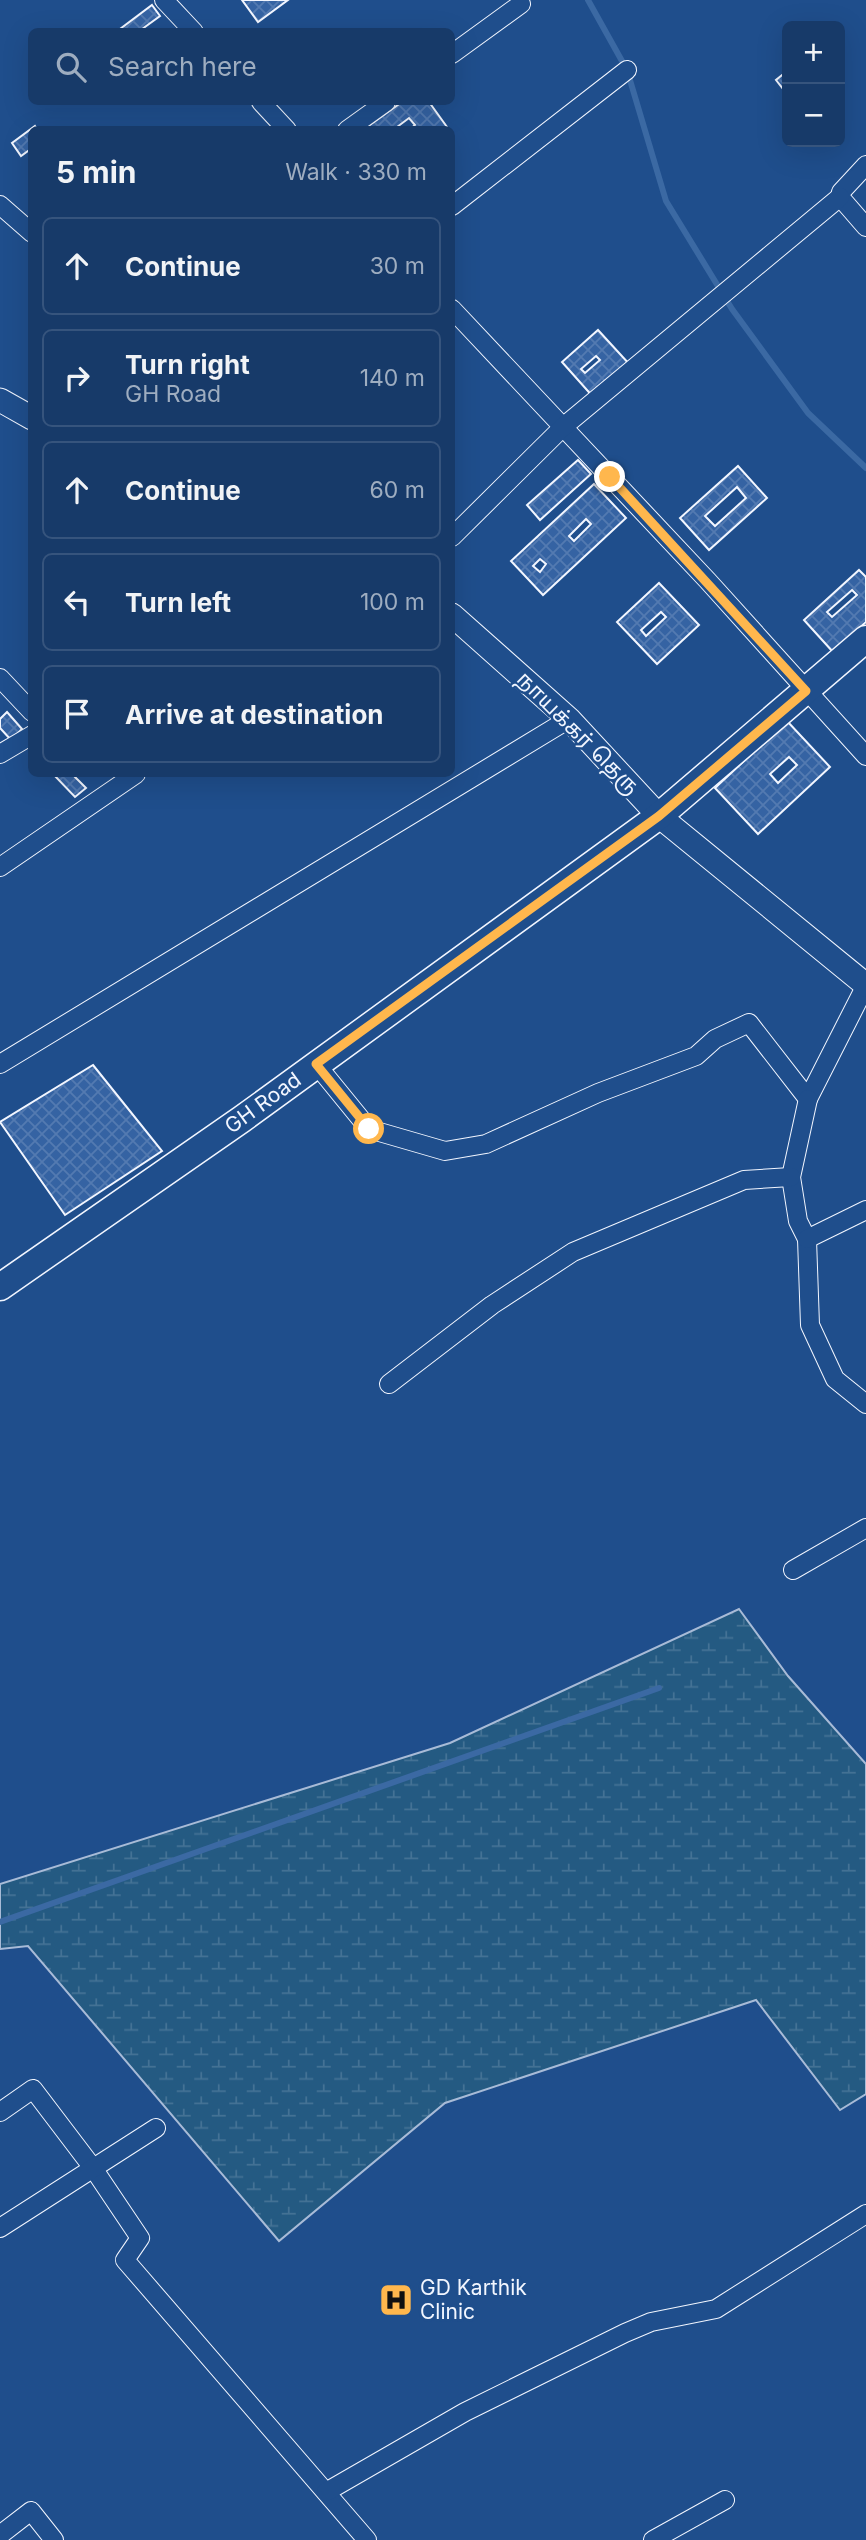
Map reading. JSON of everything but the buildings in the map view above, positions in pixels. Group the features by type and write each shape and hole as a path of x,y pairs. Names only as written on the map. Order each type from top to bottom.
{"main road":[{"name":"GH Road","path":"0,1287 316,1064 659,816 866,639"}],"street":[{"path":"164,0 190,28"},
{"path":"455,52 521,4"},
{"path":"455,204 627,70"},
{"path":"264,105 283,126"},
{"path":"353,126 382,105"},
{"path":"455,534 563,427 840,197 841,192 866,165"},
{"path":"840,197 866,227"},
{"path":"0,205 28,230"},
{"path":"455,312 708,581 866,756"},
{"path":"0,400 28,416"},
{"name":"நாயக்கர் தெரு","path":"455,618 569,719 659,816 866,985"},
{"path":"0,678 28,708"},
{"path":"0,1064 569,719"},
{"path":"0,754 28,736"},
{"path":"0,867 132,777"},
{"path":"866,985 808,1099 791,1177 798,1221 807,1239 810,1325 835,1379 866,1404"},
{"path":"316,1064 369,1129 445,1152 486,1144 598,1093 696,1056 715,1039 749,1023 808,1099"},
{"path":"389,1384 492,1305 573,1252 744,1180 791,1177"},
{"path":"807,1239 866,1210"},
{"path":"793,1570 866,1528"},
{"path":"0,2112 33,2089 93,2168 140,2238 125,2260 368,2540"},
{"path":"0,2228 156,2128"},
{"path":"326,2492 465,2412 625,2333 651,2322 716,2309 866,2214"},
{"path":"653,2540 725,2500"},
{"path":"0,2535 30,2511 54,2540"}],"green space":[{"path":"739,1609 788,1676 866,1764 866,2094 840,2110 756,2000 445,2103 279,2241 28,1946 0,1949 0,1884 450,1743"}],"waterway":[{"path":"588,0 627,70 666,201 732,309 808,413 866,468"},
{"path":"0,1922 659,1688"}],"place":[{"name":"GD Karthik Clinic","path":"396,2300"}],"route":[{"path":"369,1129 316,1064 659,816 806,691 610,477"}]}
